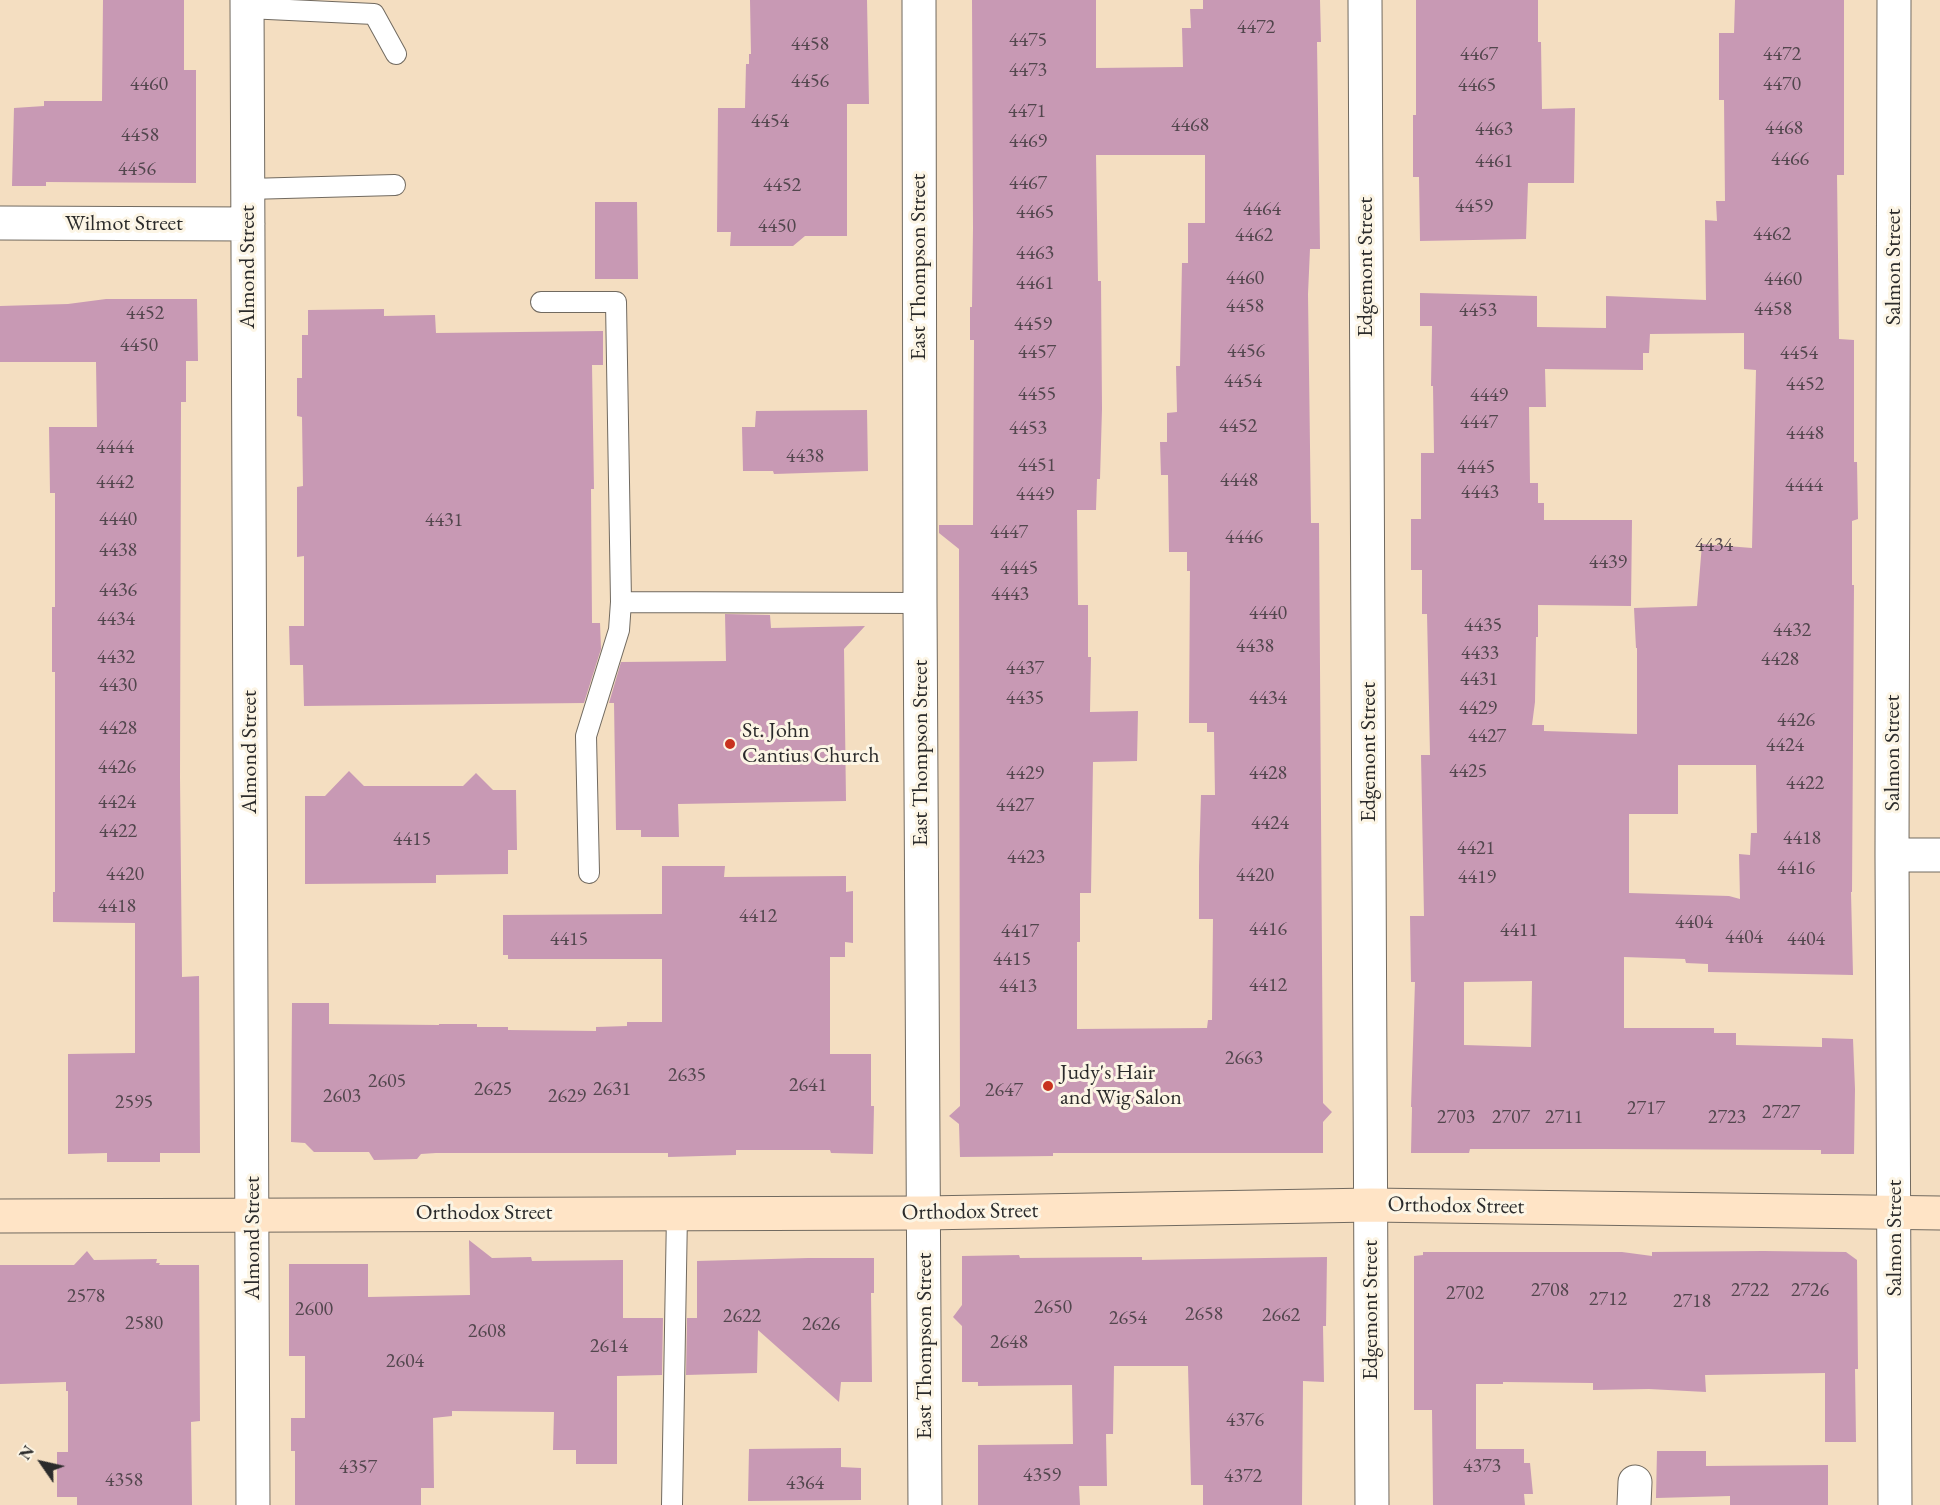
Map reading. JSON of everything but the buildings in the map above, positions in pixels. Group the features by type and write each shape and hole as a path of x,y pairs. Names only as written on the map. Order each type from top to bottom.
{"street":[{"name":"East Thompson Street","path":"919,0 925,1505"},
{"name":"Edgemont Street","path":"1365,0 1372,1505"},
{"name":"Salmon Street","path":"1894,0 1892,855 1895,1505"},
{"name":"Almond Street","path":"247,4 253,1505"},
{"name":"Wilmot Street","path":"0,223 248,224"},
{"path":"1892,855 1940,855"},
{"name":"Orthodox Street","path":"0,1216 925,1213 1371,1205 1940,1213"}],"lane":[{"path":"247,4 374,14 396,54"},
{"path":"248,189 395,185"},
{"path":"541,302 616,302 621,602 619,630 585,736 589,873"},
{"path":"621,602 920,603"},
{"path":"672,1505 677,1213"}],"place":[{"name":"St. John Cantius Church","path":"730,744"},
{"name":"Judy's Hair and Wig Salon","path":"1048,1086"}]}
